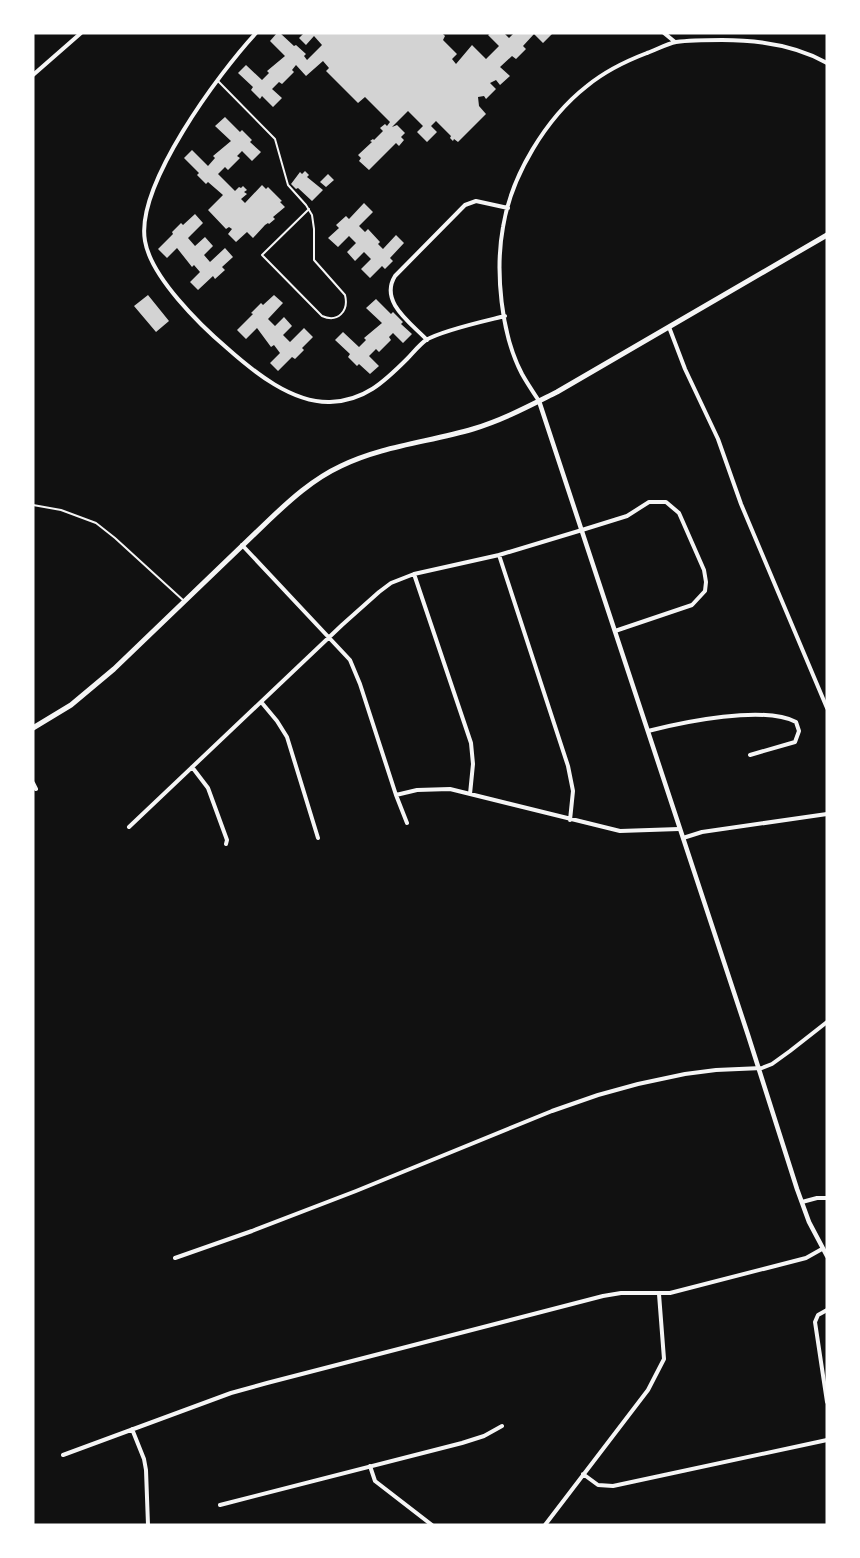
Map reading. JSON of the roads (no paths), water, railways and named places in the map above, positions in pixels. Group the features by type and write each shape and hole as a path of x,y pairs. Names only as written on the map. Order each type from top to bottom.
{"main road":[{"path":"33,728 89,690 309,485 340,466 377,453 474,429 539,401 827,235"}],"street":[{"path":"33,75 81,33"},
{"path":"256,33 186,125 168,160 146,214 144,231 147,252 177,298 210,333 248,366 287,391 314,401 353,399 374,389 427,340 482,321 505,316"},
{"path":"664,33 675,42"},
{"path":"827,63 789,47 762,42 732,40 675,42 634,58 586,86 551,122 539,138 514,188 503,227 500,262 510,343 521,373 539,401 802,1202 827,1256"},
{"path":"427,340 391,300 390,288 395,276 465,205 476,201 508,208"},
{"path":"668,326 685,369 722,447 741,504 827,708"},
{"path":"129,827 383,589 414,574 499,555 627,516 649,502 666,502 679,513 704,570 705,589 697,602 615,631"},
{"path":"242,545 344,652 356,673 407,823"},
{"path":"499,555 570,774 573,791 570,820"},
{"path":"414,574 471,742 473,764 470,794"},
{"path":"262,703 277,720 287,737 318,838"},
{"path":"648,731 722,717 776,716 796,723 799,731 795,742 750,755"},
{"path":"192,767 208,788 227,840 226,844"},
{"path":"33,783 36,789"},
{"path":"396,795 434,788 470,794 620,831 679,829"},
{"path":"682,838 702,832 827,814"},
{"path":"175,1258 356,1191 509,1128 598,1095 685,1074 759,1068 772,1064 827,1022"},
{"path":"802,1202 827,1198"},
{"path":"63,1455 231,1393 291,1376 603,1296 631,1292 659,1294 797,1261 822,1249"},
{"path":"545,1525 648,1390 662,1366 664,1350 659,1294"},
{"path":"827,1310 818,1315 815,1322 827,1402"},
{"path":"220,1505 484,1436 502,1426"},
{"path":"132,1429 146,1470 148,1525"},
{"path":"584,1474 598,1485 613,1486 827,1440"},
{"path":"370,1466 375,1480 424,1523 432,1525"}],"lane":[{"path":"218,80 275,139 288,185 309,209 313,222 314,260 343,290 347,300 344,310 332,319 322,316 262,255 309,209"},
{"path":"33,505 61,510 96,523 184,601"}]}
